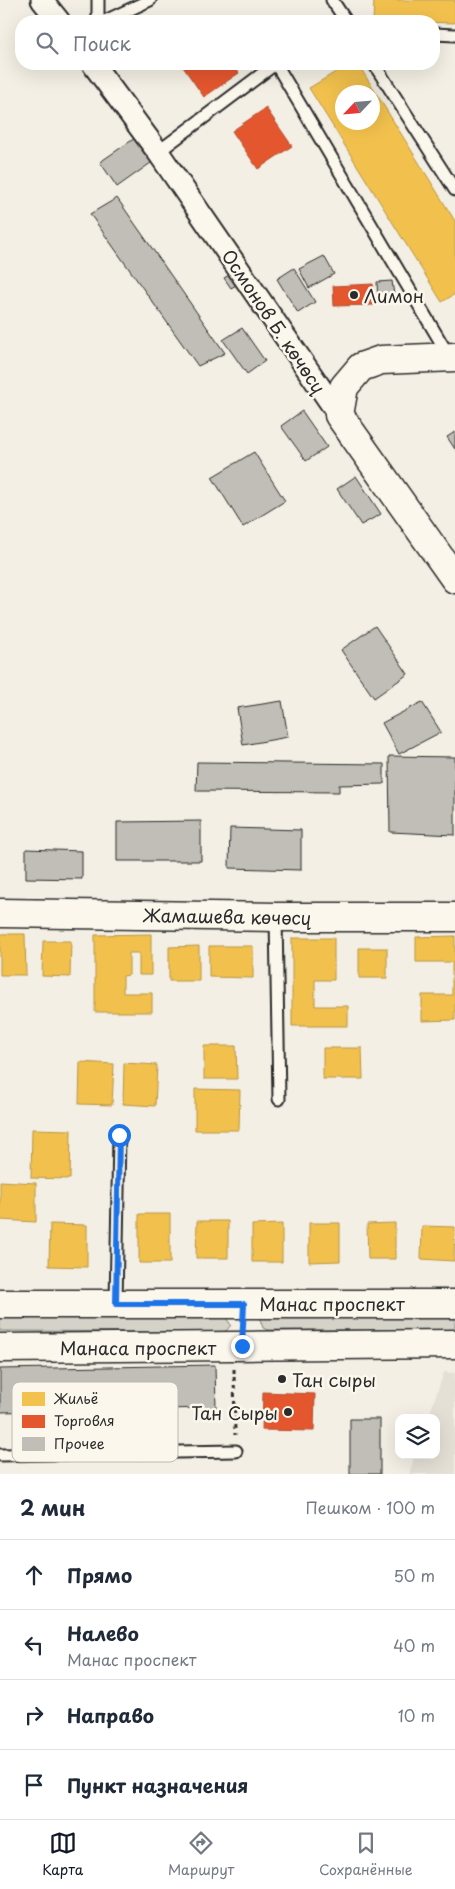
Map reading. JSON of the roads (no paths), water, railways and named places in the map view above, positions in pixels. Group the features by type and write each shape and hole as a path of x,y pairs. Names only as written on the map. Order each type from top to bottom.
{"main road":[{"path":"339,415 344,387 360,367 381,360 452,357"},
{"name":"Осмонов Б. көчөсү","path":"339,415 455,579"},
{"name":"Жамашева көчөсү","path":"0,913 276,917 455,917"},
{"name":"Манас проспект","path":"0,1304 455,1304"},
{"path":"238,1346 244,1304"},
{"name":"Манаса проспект","path":"0,1348 455,1344"}],"street":[{"path":"42,0 54,15"},
{"name":"Осмонов Б. көчөсү","path":"100,70 339,415"}],"lane":[{"path":"98,0 98,15"},
{"path":"118,15 150,0"},
{"path":"332,0 342,15"},
{"path":"440,34 455,35"},
{"path":"158,152 268,70"},
{"path":"280,70 452,357"},
{"path":"378,70 455,190"},
{"path":"276,917 279,1098"},
{"path":"116,1304 119,1135"},
{"path":"178,1452 236,1451"}],"place":[{"name":"Лимон","path":"354,295"},
{"name":"Тан сыры","path":"282,1379"},
{"name":"Тан Сыры","path":"288,1412"}]}
